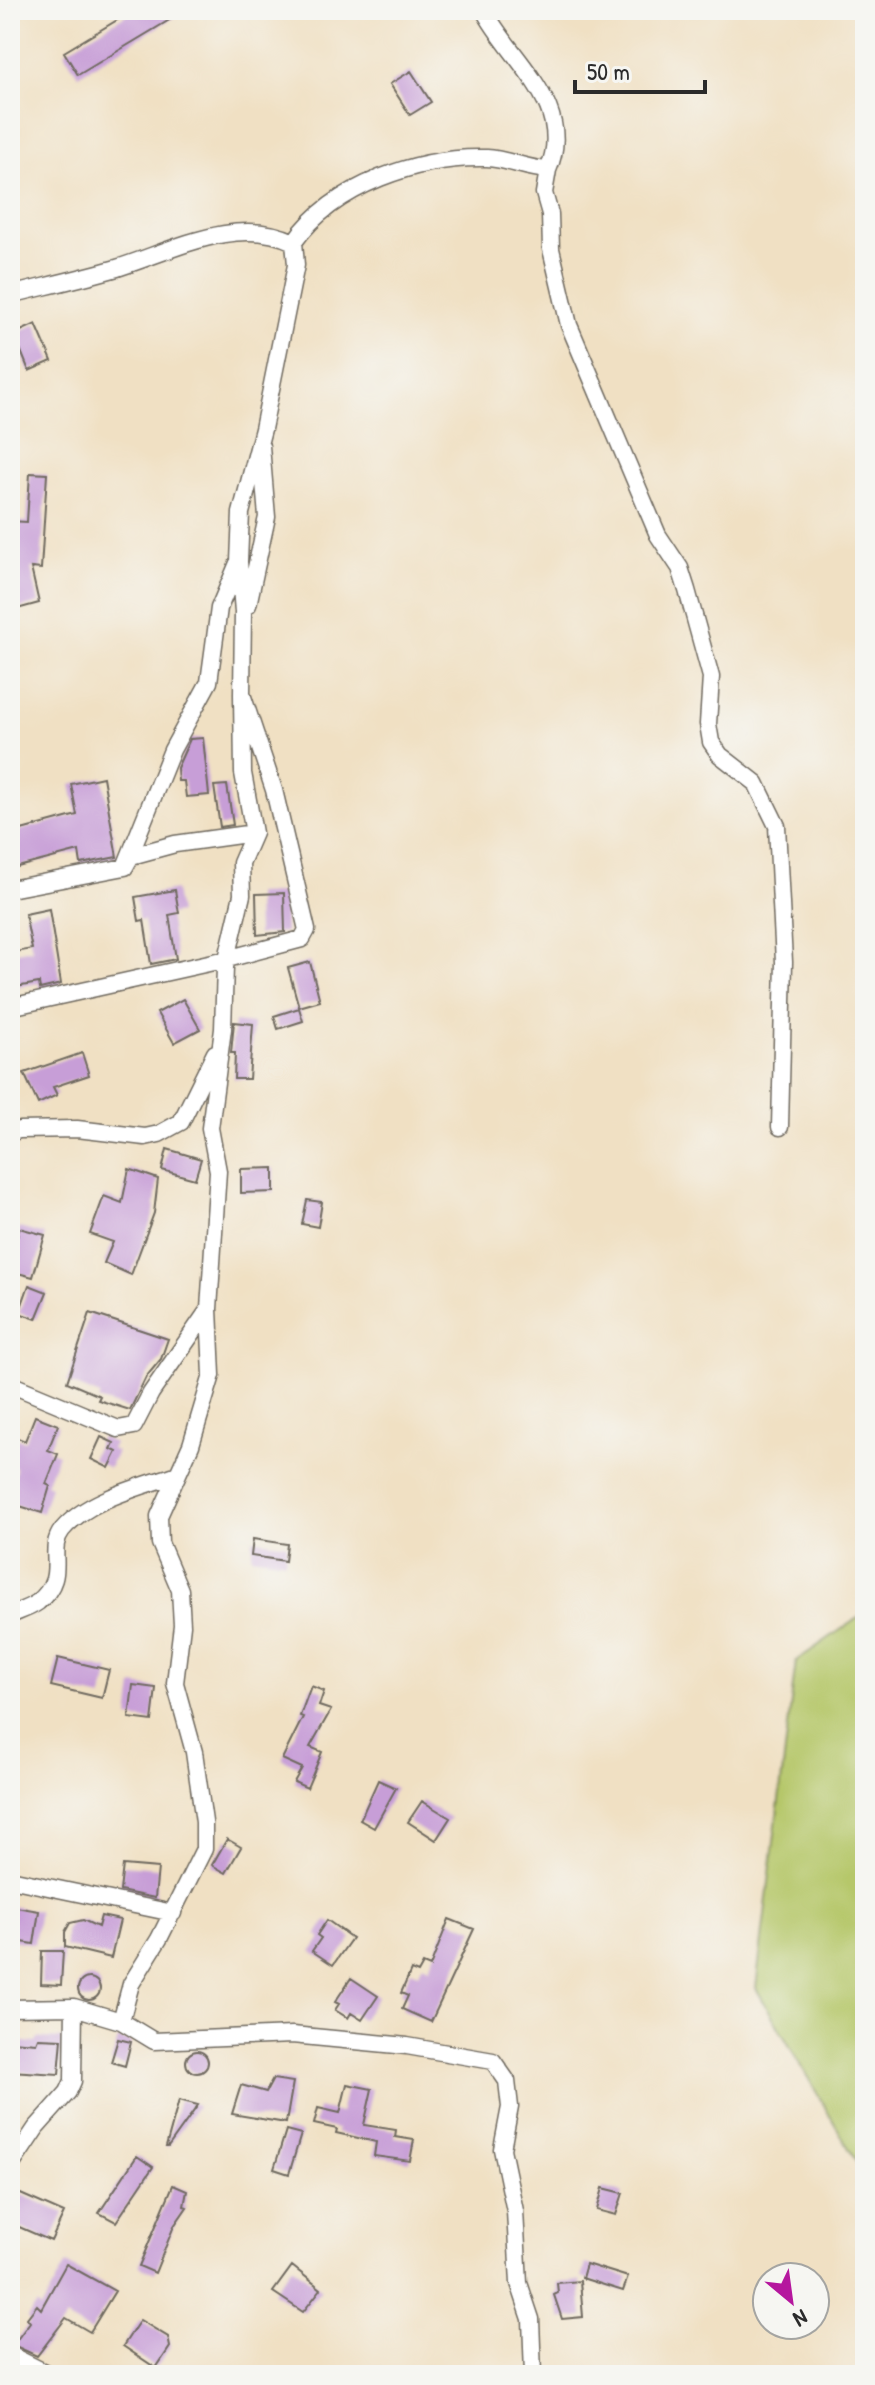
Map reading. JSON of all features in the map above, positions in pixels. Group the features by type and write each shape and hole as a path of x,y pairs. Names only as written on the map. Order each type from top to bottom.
{"street":[{"path":"484,10 533,76 547,106 555,139 544,193 550,214 551,249 569,325 658,535 680,568 711,677 708,724 711,742 720,755 756,783 777,826 784,962 780,1127"},
{"path":"121,2021 131,1984 173,1913 204,1849 194,1752 175,1683 182,1625 180,1590 160,1543 159,1516 178,1474 210,1383 209,1309 218,1171 210,1128 223,1029 227,959 242,895 241,863 254,833 243,773 241,513 261,437 296,265 294,242 304,227 333,205 399,171 475,158 548,170"},
{"path":"10,295 116,268 221,235 266,232 294,242"},
{"path":"244,624 267,517 261,437"},
{"path":"125,867 172,750 209,682 219,608 239,562"},
{"path":"10,1007 227,959 302,939 307,930 267,764 242,694"},
{"path":"125,867 131,856 175,844 254,833"},
{"path":"10,889 125,867"},
{"path":"12,1138 77,1129 145,1137 159,1134 181,1122 218,1049"},
{"path":"10,1384 126,1429 134,1426 151,1393 209,1309"},
{"path":"10,1615 35,1604 48,1591 57,1577 56,1553 60,1532 80,1514 123,1493 178,1474"},
{"path":"10,1879 173,1913"},
{"path":"10,2167 36,2128 68,2092 73,2081 74,2007"},
{"path":"10,2008 74,2007 121,2021 154,2041 292,2035 407,2046 493,2061 507,2081 510,2107 502,2149 515,2211 519,2283 531,2319 533,2375"},
{"path":"10,2355 50,2375"}],"green space":[{"path":"865,1613 865,2176 756,1988 796,1661"}],"building":[{"path":"134,10 186,10 78,75 64,52"},
{"path":"411,71 431,102 410,115 390,84"},
{"path":"36,324 52,361 29,371 14,334"},
{"path":"30,473 47,474 41,569 31,568 39,603 10,611 10,521 27,522"},
{"path":"203,738 209,795 186,797 184,781 178,781 177,768 190,739"},
{"path":"103,777 117,857 81,864 79,851 10,869 10,833 77,815 71,784"},
{"path":"227,785 233,825 220,827 214,786"},
{"path":"175,890 179,913 169,915 176,959 151,964 144,920 139,921 135,897"},
{"path":"284,893 285,932 257,935 256,894"},
{"path":"49,909 61,984 40,989 39,983 10,988 10,953 32,949 25,914"},
{"path":"310,962 320,1001 299,1007 288,968"},
{"path":"183,999 200,1029 174,1043 157,1013"},
{"path":"299,1008 303,1021 278,1029 274,1016"},
{"path":"234,1022 253,1024 249,1079 234,1079 235,1053 231,1053"},
{"path":"82,1053 89,1075 53,1087 57,1095 38,1104 24,1073"},
{"path":"167,1149 201,1159 195,1179 162,1170"},
{"path":"274,1168 274,1192 241,1193 241,1169"},
{"path":"129,1169 158,1179 154,1213 131,1275 104,1263 113,1242 90,1234 104,1196 122,1203"},
{"path":"307,1200 322,1202 318,1227 302,1224"},
{"path":"19,1228 45,1235 33,1277 10,1271"},
{"path":"29,1285 47,1292 36,1319 19,1313"},
{"path":"90,1313 168,1339 161,1359 146,1377 130,1410 98,1400 100,1396 67,1382"},
{"path":"35,1416 58,1425 48,1450 58,1454 46,1484 50,1486 42,1513 10,1503 16,1468 10,1466 10,1458 18,1438 25,1441"},
{"path":"101,1437 114,1443 111,1449 117,1452 109,1468 91,1459"},
{"path":"253,1539 287,1544 285,1561 251,1556"},
{"path":"58,1658 109,1670 102,1698 51,1686"},
{"path":"133,1685 156,1688 152,1721 129,1718"},
{"path":"311,1686 324,1691 319,1706 331,1710 310,1747 322,1752 307,1788 294,1782 302,1768 282,1759 303,1717 300,1716"},
{"path":"378,1780 396,1788 374,1828 360,1820"},
{"path":"422,1801 450,1818 436,1840 408,1822"},
{"path":"227,1839 241,1847 226,1873 212,1865"},
{"path":"123,1865 158,1868 155,1898 120,1891"},
{"path":"10,1906 39,1911 34,1944 10,1940"},
{"path":"101,1916 120,1920 111,1958 65,1947 65,1932 70,1923 83,1920 98,1927"},
{"path":"449,1919 474,1929 431,2022 402,2009 408,1996 401,1993 411,1970 418,1973 423,1964 430,1967"},
{"path":"327,1920 352,1938 333,1965 312,1951 321,1938 317,1935"},
{"path":"42,1951 63,1951 61,1985 41,1984"},
{"path":"89,1978 97,1981 100,1989 97,1997 89,2000 81,1997 78,1989 81,1981"},
{"path":"351,1978 378,1996 362,2020 351,2013 348,2018 335,2010 339,2004 335,2002"},
{"path":"38,2038 62,2039 59,2074 10,2071 12,2041 36,2043"},
{"path":"118,2039 131,2042 125,2066 111,2062"},
{"path":"197,2051 205,2054 208,2062 205,2070 197,2073 189,2070 186,2062 189,2054"},
{"path":"273,2079 293,2082 286,2123 232,2114 241,2085 266,2092"},
{"path":"347,2084 372,2089 364,2125 396,2130 395,2137 414,2140 410,2161 374,2156 376,2142 336,2133 337,2129 314,2124 318,2108 340,2113"},
{"path":"179,2100 198,2105 166,2147"},
{"path":"286,2130 301,2134 289,2174 274,2169"},
{"path":"137,2156 153,2167 116,2222 99,2213"},
{"path":"173,2185 187,2191 184,2206 187,2207 174,2226 155,2273 139,2266"},
{"path":"603,2188 623,2193 616,2215 597,2210"},
{"path":"16,2192 64,2213 51,2241 10,2223 10,2205"},
{"path":"66,2264 115,2291 90,2332 66,2318 37,2356 13,2345 30,2322 27,2318 37,2305 41,2309"},
{"path":"586,2264 628,2277 623,2291 582,2278"},
{"path":"292,2266 321,2289 303,2312 273,2292"},
{"path":"580,2281 583,2317 562,2319 554,2295 558,2293 557,2283"},
{"path":"140,2320 168,2337 170,2347 156,2368 123,2346"}]}
